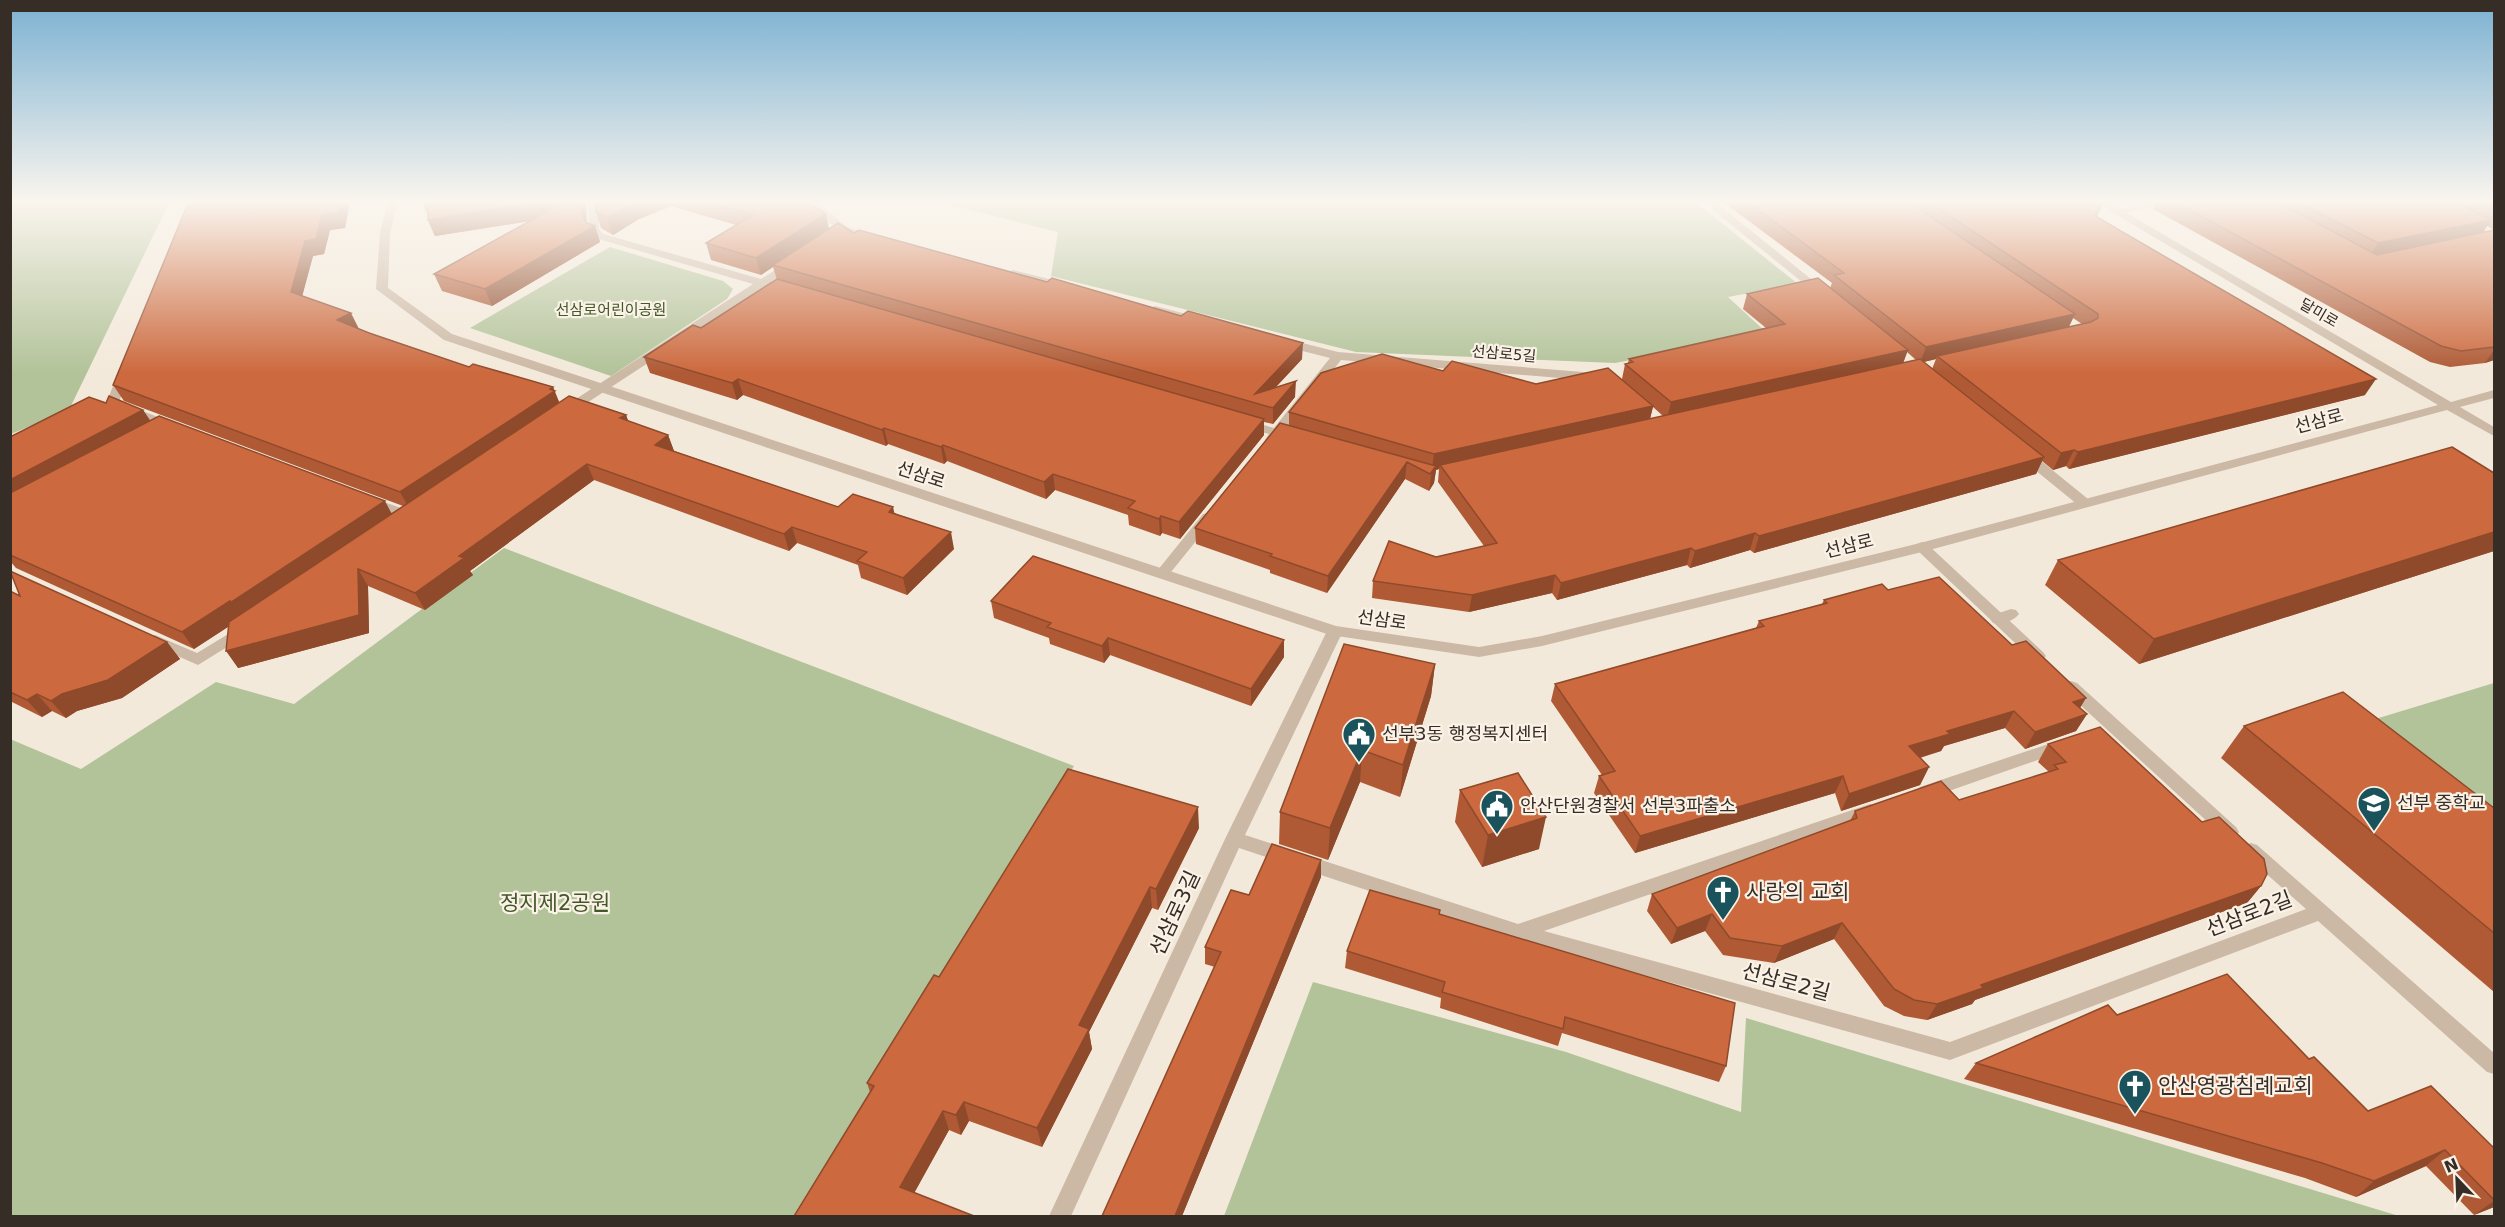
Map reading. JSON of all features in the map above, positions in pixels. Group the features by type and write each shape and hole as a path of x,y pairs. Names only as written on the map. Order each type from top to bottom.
{"street":[{"name":"선삼로","path":"384,258 382,289 448,337 1335,631 1479,652 1542,641 1922,547 2083,502 2494,394"},
{"path":"676,258 796,293"},
{"path":"1778,258 1835,304"},
{"name":"달미로","path":"2195,258 2494,432"},
{"path":"551,420 798,259"},
{"path":"1005,271 1074,288"},
{"path":"1143,306 1212,324"},
{"name":"선삼로5길","path":"1269,338 1338,356 1608,378"},
{"path":"1262,450 1338,356"},
{"path":"129,361 112,404 173,428 147,437"},
{"path":"1231,419 1310,442"},
{"path":"2010,443 2083,502"},
{"path":"355,496 415,513 391,529"},
{"path":"1162,574 1219,503"},
{"name":"선삼로2길","path":"1922,547 2005,616 2052,669 2114,728 2494,1065"},
{"path":"146,636 198,660 256,621"},
{"name":"선삼로3길","path":"1060,1216 1234,839 1335,631"},
{"path":"1911,797 2114,728"},
{"path":"1518,932 1889,804"},
{"name":"선삼로2길","path":"1234,839 1518,932 1950,1051 2320,912"}],"green space":[{"path":"11,258 142,258 69,410 11,434"},
{"name":"선삼로어린이공원","path":"591,258 647,258 723,281 733,289 727,299 611,376 470,328"},
{"path":"1054,258 1766,258 1798,284 1728,297 1768,334 1615,363 1356,352 1051,276"},
{"name":"정지제2공원","path":"504,548 1074,766 793,1216 11,1216 10,739 81,769 216,682 294,704"},
{"path":"2494,683 2494,834 2359,724"},
{"path":"1313,982 1566,1052 1741,1112 1746,1018 2399,1216 1224,1216"}],"building":[{"path":"165,258 300,258 291,292 351,313 337,320 469,367 473,364 553,387 550,389 555,391 400,492 113,385"},
{"path":"462,258 539,258 485,289 434,274"},
{"path":"783,258 961,258 1047,282 1052,278 1181,316 1188,311 1303,343 1255,394 1296,381 1273,408 773,265"},
{"path":"1824,258 1992,258 2075,314 1926,347 1834,275 1844,273"},
{"path":"2014,258 2168,258 2376,379 2078,452 2074,450 2061,453 1937,356 2091,322 2098,318 2098,314"},
{"path":"2279,258 2494,258 2494,347 2461,351 2441,346"},
{"path":"1818,278 1908,350 1671,402 1625,364 1633,362 1629,359 1785,324 1747,294"},
{"path":"777,279 1264,419 1179,522 1161,516 1159,519 1128,508 1135,501 1053,474 1044,482 943,445 941,447 884,428 882,430 738,379 732,383 644,357 693,325 701,328"},
{"path":"1382,354 1443,371 1452,361 1536,384 1608,368 1653,406 1434,454 1289,412 1321,373"},
{"path":"1920,359 2044,457 1759,536 1755,533 1695,551 1691,548 1561,583 1555,575 1472,595 1373,581 1389,541 1436,557 1497,543 1440,465"},
{"path":"109,396 143,410 10,480 10,437 89,397 106,403"},
{"path":"569,396 626,415 620,418 668,435 655,445 838,507 853,494 893,507 889,512 951,532 903,578 857,561 867,552 792,527 784,534 587,464 459,556 464,558 415,593 358,569 359,615 226,651 229,622"},
{"path":"159,416 385,501 182,632 10,555 10,493"},
{"path":"1280,423 1436,466 1430,474 1407,462 1328,576 1195,528"},
{"path":"2452,447 2494,473 2494,532 2154,639 2058,560"},
{"path":"1033,556 1284,640 1251,689 1108,638 1102,646 1047,627 1051,623 991,601"},
{"path":"10,571 167,642 108,680 62,694 51,701 37,694 27,700 10,692 10,591 20,596"},
{"path":"1939,577 2012,645 2026,641 2086,698 2073,702 2087,714 2035,732 2014,711 1947,731 1950,734 1909,746 1929,767 1849,794 1843,776 1640,836 1599,776 1615,771 1555,684 1764,626 1759,621 1827,603 1824,600 1882,584 1888,590"},
{"name":"선부3동 행정복지센터","path":"1344,644 1435,664 1403,765 1362,750 1330,828 1280,812"},
{"path":"2343,692 2494,808 2494,933 2244,726"},
{"path":"2100,727 2202,822 2219,817 2264,859 2267,874 2261,886 1981,985 1983,988 1937,1004 1914,1000 1894,989 1842,923 1782,946 1730,938 1712,914 1677,928 1652,894 1857,818 1855,811 1941,781 1959,800 2058,769 2054,765 2066,762 2048,744"},
{"path":"1068,769 1198,807 1156,889 1150,887 1079,1025 1089,1029 1037,1128 964,1102 956,1115 943,1111 900,1187 974,1216 794,1216 874,1086 867,1083 934,975 939,977"},
{"path":"1518,773 1546,817 1488,835 1460,790"},
{"path":"1272,844 1321,860 1175,1216 1102,1216 1221,952 1205,947 1231,890 1249,895"},
{"path":"1370,890 1440,910 1439,914 1735,1003 1726,1066 1565,1017 1563,1029 1442,992 1445,982 1347,951"},
{"path":"2227,974 2309,1059 2314,1057 2368,1111 2431,1086 2494,1148 2494,1200 2445,1150 2374,1181 2322,1163 1976,1063 2108,1005 2117,1015"}],"place":[{"name":"선부3동 행정복지센터","path":"1359,763"},
{"name":"선부 중학교","path":"2374,832"},
{"name":"안산단원경찰서 선부3파출소","path":"1497,835"},
{"name":"사랑의 교회","path":"1723,921"},
{"name":"안산영광침례교회","path":"2135,1115"}]}
